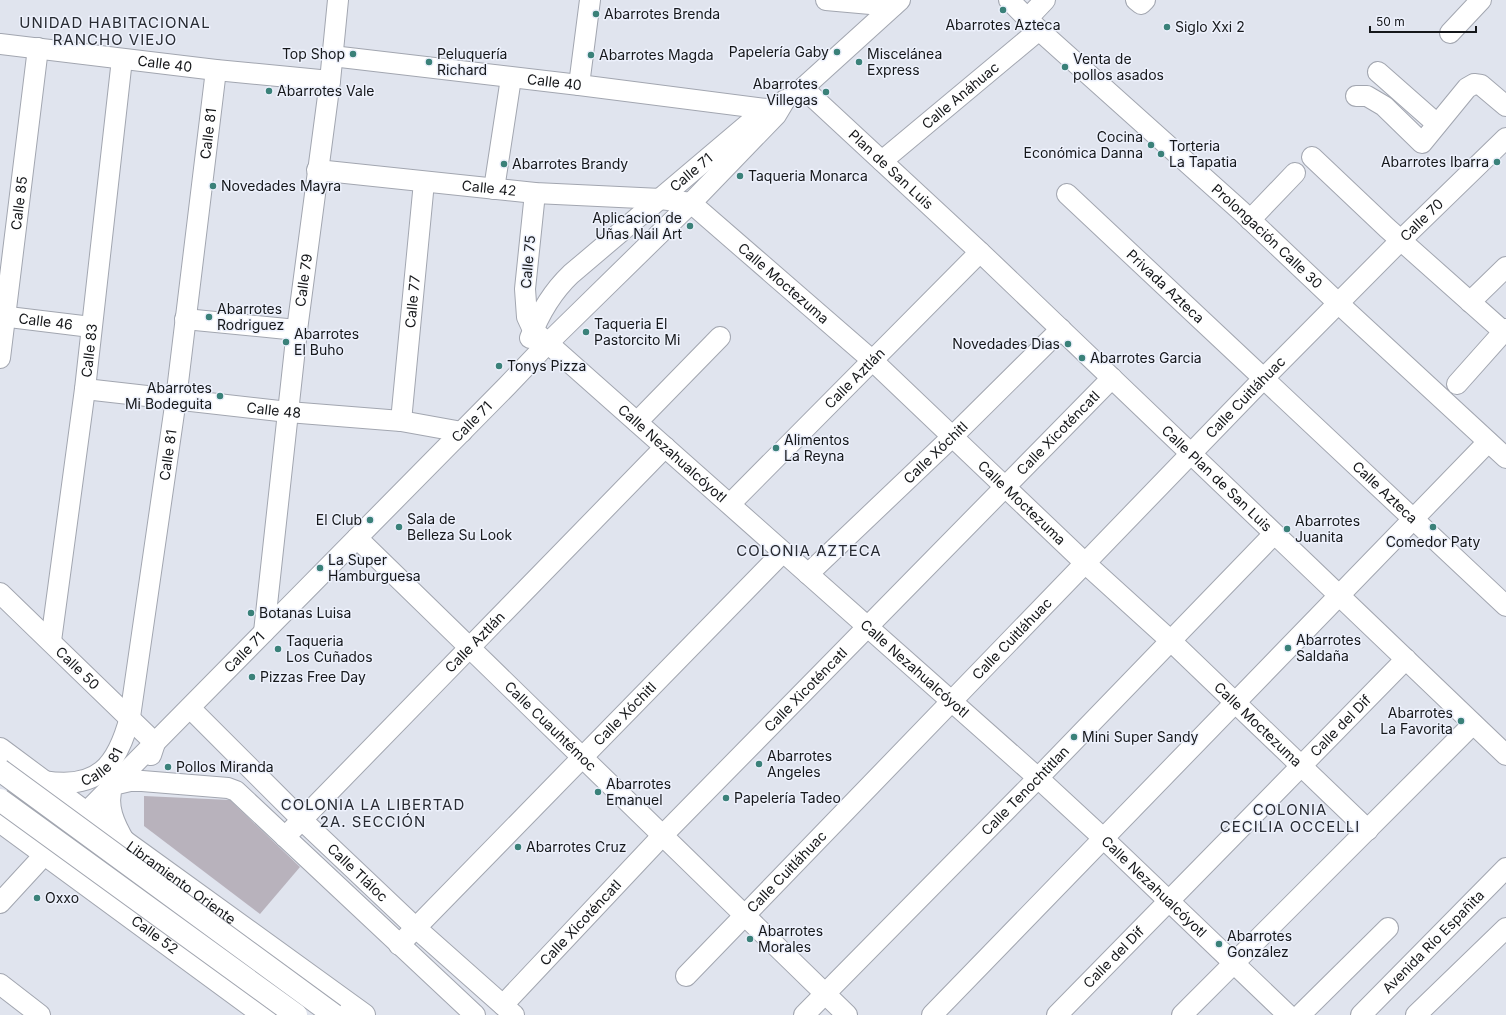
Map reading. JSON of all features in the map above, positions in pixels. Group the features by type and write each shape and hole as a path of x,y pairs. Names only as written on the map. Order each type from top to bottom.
{"main road":[{"name":"Libramiento Oriente","path":"0,749 125,842 364,1015"},
{"name":"Libramiento Oriente","path":"0,770 334,1015"},
{"path":"6,825 24,833 42,827 52,812 53,802 51,793 44,782"},
{"path":"0,800 296,1015"},
{"path":"6,825 46,853"},
{"path":"92,888 83,874 82,865 87,849 93,843 110,837 118,838 125,842"},
{"name":"Calle 52","path":"46,853 264,1015"}],"street":[{"name":"Calle 79","path":"264,632 296,330 330,81 338,0"},
{"path":"579,85 590,0"},
{"path":"826,0 897,3"},
{"name":"Prolongación Calle 30","path":"1009,0 1033,25 1250,220 1506,458"},
{"name":"Calle Anáhuac","path":"882,161 1033,25 1045,0"},
{"path":"1136,0 1141,4 1145,0"},
{"path":"1450,33 1481,0"},
{"name":"Calle 71","path":"507,386 523,359 533,330 545,306 557,288 661,199 803,88 897,3"},
{"name":"Calle 40","path":"0,44 216,70 330,81"},
{"name":"Calle 85","path":"0,358 3,316 38,48"},
{"name":"Calle 40","path":"332,56 776,108"},
{"name":"Calle 83","path":"50,641 85,389 122,59"},
{"name":"Calle 81","path":"44,782 75,784 88,780 99,774 118,753 130,717 176,399 216,70"},
{"path":"1378,72 1437,124"},
{"path":"494,190 511,78"},
{"path":"1356,96 1367,96 1384,106 1422,143 1467,88 1474,84 1481,85 1506,106"},
{"path":"1384,106 1396,87"},
{"name":"Plan de San Luis","path":"803,88 980,252"},
{"name":"Calle 71","path":"0,903 46,853 548,343 691,203 776,108"},
{"name":"Calle 70","path":"1338,303 1506,138"},
{"path":"1312,157 1401,240 1470,302 1505,331 1457,384"},
{"name":"Calle 42","path":"318,170 494,190 661,199"},
{"path":"1250,220 1295,173"},
{"name":"Calle 77","path":"401,421 424,182"},
{"name":"Calle 75","path":"533,330 527,317 525,289 535,193"},
{"name":"Privada Azteca","path":"1067,194 1264,378"},
{"path":"661,199 691,203"},
{"name":"Calle Moctezuma","path":"691,203 873,361 1085,563 1171,641 1368,830"},
{"name":"Calle Plan de San Luis","path":"980,252 1506,755"},
{"name":"Calle Aztlán","path":"730,504 980,252"},
{"path":"1470,302 1506,267"},
{"name":"Calle Cuitláhuac","path":"686,976 1338,303"},
{"name":"Calle 46","path":"3,316 91,327"},
{"path":"185,318 296,330"},
{"name":"Calle Xóchitl","path":"808,574 1061,329"},
{"name":"Calle Nezahualcóyotl","path":"533,330 1038,778 1104,838 1288,1015"},
{"path":"637,422 720,337"},
{"name":"Calle Xicoténcatl","path":"508,1010 662,836 1112,378"},
{"name":"Calle Azteca","path":"1264,378 1506,606"},
{"name":"Calle 48","path":"85,389 288,412 401,421 462,432"},
{"path":"932,1015 1488,442"},
{"name":"Calle Aztlán","path":"285,837 665,447"},
{"name":"Calle Tenochtitlan","path":"804,1015 1038,778 1274,534"},
{"name":"Calle Cuauhtémoc","path":"357,538 847,1015"},
{"name":"Calle Xóchitl","path":"399,945 783,552"},
{"name":"Calle 50","path":"0,593 130,717 155,743"},
{"name":"Calle del Dif","path":"1057,1015 1406,659"},
{"name":"Calle Tláloc","path":"190,708 302,820 416,928 508,1010"},
{"path":"1182,1015 1473,724"},
{"path":"154,782 149,763 155,743"},
{"name":"Calle Tláloc","path":"113,785 130,781 154,782 228,788 236,791 475,1015"},
{"path":"113,785 110,797 112,815 125,842"},
{"name":"Avenida Río Españita","path":"1361,1015 1506,868"},
{"path":"1300,1015 1388,928"},
{"path":"1419,1014 1506,928"},
{"path":"0,984 28,1012"}],"building":[{"path":"144,796 230,800 300,867 260,914 144,826"}],"place":[{"name":"Abarrotes Azteca","path":"1003,10"},
{"name":"Abarrotes Brenda","path":"596,14"},
{"name":"Siglo Xxi 2","path":"1167,27"},
{"name":"Papelería Gaby","path":"837,52"},
{"name":"Top Shop","path":"353,54"},
{"name":"Abarrotes Magda","path":"591,55"},
{"name":"Peluquería Richard","path":"429,62"},
{"name":"Miscelánea Express","path":"859,62"},
{"name":"Venta de pollos asados","path":"1065,67"},
{"name":"Abarrotes Vale","path":"269,91"},
{"name":"Abarrotes Villegas","path":"826,92"},
{"name":"Cocina Económica Danna","path":"1151,145"},
{"name":"Torteria La Tapatia","path":"1161,154"},
{"name":"Abarrotes Ibarra","path":"1497,162"},
{"name":"Abarrotes Brandy","path":"504,164"},
{"name":"Taqueria Monarca","path":"740,176"},
{"name":"Novedades Mayra","path":"213,186"},
{"name":"Aplicacion de Uñas Nail Art","path":"690,226"},
{"name":"Abarrotes Rodriguez","path":"209,317"},
{"name":"Taqueria El Pastorcito Mi","path":"586,332"},
{"name":"Abarrotes El Buho","path":"286,342"},
{"name":"Novedades Dias","path":"1068,344"},
{"name":"Abarrotes Garcia","path":"1082,358"},
{"name":"Tonys Pizza","path":"499,366"},
{"name":"Abarrotes Mi Bodeguita","path":"220,396"},
{"name":"Alimentos La Reyna","path":"776,448"},
{"name":"El Club","path":"370,520"},
{"name":"Sala de Belleza Su Look","path":"399,527"},
{"name":"Comedor Paty","path":"1433,527"},
{"name":"Abarrotes Juanita","path":"1287,529"},
{"name":"La Super Hamburguesa","path":"320,568"},
{"name":"Botanas Luisa","path":"251,613"},
{"name":"Abarrotes Saldaña","path":"1288,648"},
{"name":"Taqueria Los Cuñados","path":"278,649"},
{"name":"Pizzas Free Day","path":"252,677"},
{"name":"Abarrotes La Favorita","path":"1461,721"},
{"name":"Mini Super Sandy","path":"1074,737"},
{"name":"Abarrotes Angeles","path":"759,764"},
{"name":"Pollos Miranda","path":"168,767"},
{"name":"Abarrotes Emanuel","path":"598,792"},
{"name":"Papelería Tadeo","path":"726,798"},
{"name":"Abarrotes Cruz","path":"518,847"},
{"name":"Oxxo","path":"37,898"},
{"name":"Abarrotes Morales","path":"750,939"},
{"name":"Abarrotes Gonzalez","path":"1219,944"}],"district":[{"name":"UNIDAD HABITACIONAL RANCHO VIEJO","path":"115,32"},
{"name":"COLONIA AZTECA","path":"809,551"},
{"name":"COLONIA LA LIBERTAD 2A. SECCIÓN","path":"373,814"},
{"name":"COLONIA CECILIA OCCELLI","path":"1290,818"}]}
